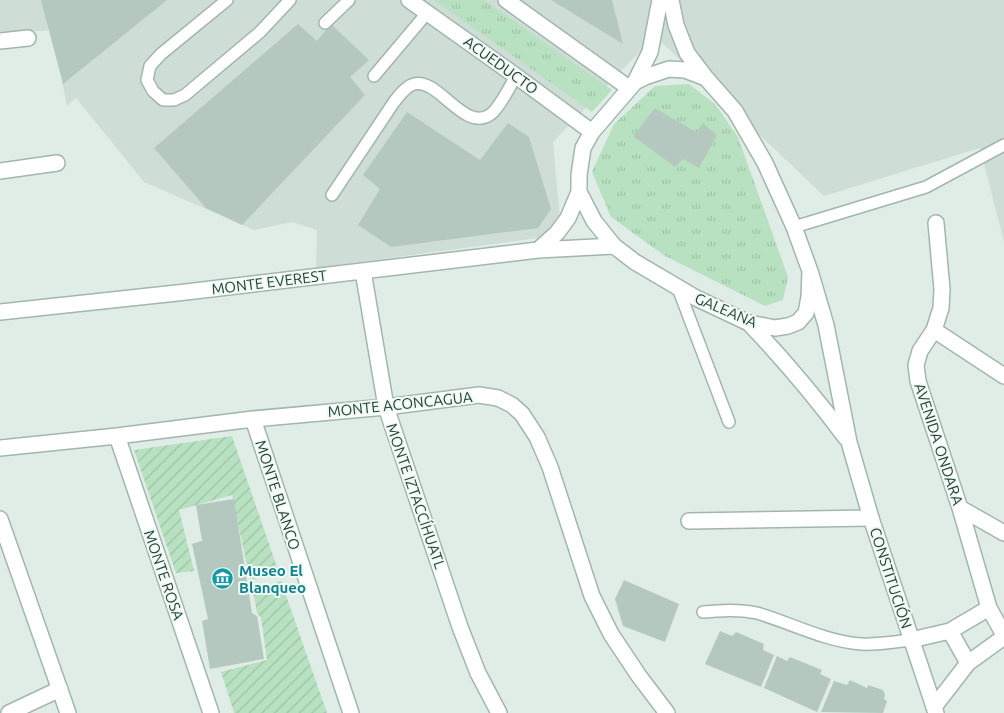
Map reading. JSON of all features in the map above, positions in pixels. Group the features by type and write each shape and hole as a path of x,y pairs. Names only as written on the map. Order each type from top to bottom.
{"street":[{"name":"ACUEDUCTO","path":"409,0 592,132"},
{"path":"506,0 632,85"},
{"name":"GALEANA","path":"660,0 650,52 632,85 592,132 583,148 579,175 579,192 594,221 614,246 635,262 696,298 749,323 775,328 788,326 798,322 806,313 810,271 794,227 766,163 736,111 706,78 688,53 676,25 671,0"},
{"path":"0,41 28,38"},
{"name":"GALEANA","path":"632,85 645,77 669,69 684,70 706,78"},
{"path":"0,171 57,163"},
{"path":"538,250 557,233 568,218 579,192"},
{"name":"AVENIDA ONDARA","path":"935,710 968,663 1004,636 989,608 960,508 918,381 916,365 920,351 934,330 941,308 942,289 936,223"},
{"name":"MONTE EVEREST","path":"0,312 538,250 614,246"},
{"name":"MONTE IZTACCÍHUATL","path":"363,271 386,407 460,627 478,673 499,713"},
{"name":"CONSTITUCIÓN","path":"810,271 826,325 849,442 871,518 935,710"},
{"path":"749,323 796,374 849,442"},
{"path":"934,330 1004,376"},
{"name":"MONTE ACONCAGUA","path":"0,448 118,436 253,419 386,407 479,395 498,398 512,405 522,414 537,437 550,467 592,596 611,634 667,713"},
{"name":"MONTE BLANCO","path":"253,419 351,713"},
{"name":"MONTE ROSA","path":"118,436 211,713"},
{"path":"960,508 1004,533"},
{"path":"689,521 871,518"},
{"path":"0,519 68,713"},
{"path":"911,640 950,631 989,608"},
{"path":"950,631 968,663"},
{"path":"9,713 60,689"}],"lane":[{"path":"227,0 161,54 150,66 147,80 153,91 163,100 174,100 185,95 260,32 290,0"},
{"path":"325,22 349,0"},
{"path":"374,76 427,13"},
{"path":"332,195 404,90 414,84 425,84 472,118 482,119 492,113 516,76"},
{"path":"794,227 926,187 1004,145"},
{"path":"678,288 729,422"},
{"path":"703,612 731,609 756,613 832,639 860,644 881,644 911,640"}],"shaded area":[{"path":"0,0 1004,0 1004,242 980,148 824,196 655,36 553,142 560,219 545,237 316,268 317,230 292,222 254,230 144,182 76,98 67,106 52,30 0,34"}],"green space":[{"path":"434,0 484,0 612,90 592,112"},
{"path":"689,84 715,104 738,137 788,277 783,300 765,306 665,256 611,217 592,172 614,124 655,86"},
{"path":"232,436 279,573 250,580 232,495 179,510 194,571 176,573 134,450"},
{"path":"281,581 327,713 234,713 221,672 267,660 261,618 257,613 253,591"}],"building":[{"path":"41,0 167,0 63,84"},
{"path":"551,0 612,0 623,44"},
{"path":"298,24 317,41 331,24 369,60 350,77 365,95 242,225 206,208 154,148"},
{"path":"655,108 696,132 703,123 717,135 699,168 683,159 675,167 633,136"},
{"path":"407,112 480,160 508,123 529,137 551,209 538,228 391,247 358,225 380,189 363,175"},
{"name":"Museo El Blanqueo","path":"234,499 252,613 257,616 264,659 210,669 202,621 208,619 192,544 202,541 196,505"},
{"path":"624,580 679,604 665,642 623,626 615,599"},
{"path":"720,631 732,636 736,632 764,644 763,650 774,655 761,687 705,664"},
{"path":"777,656 787,661 790,657 822,670 820,674 831,679 817,712 764,688"},
{"path":"850,680 867,688 868,685 883,690 884,699 887,701 883,713 821,712 834,681 847,685"}],"place":[{"name":"Museo El Blanqueo","path":"223,579"}]}
